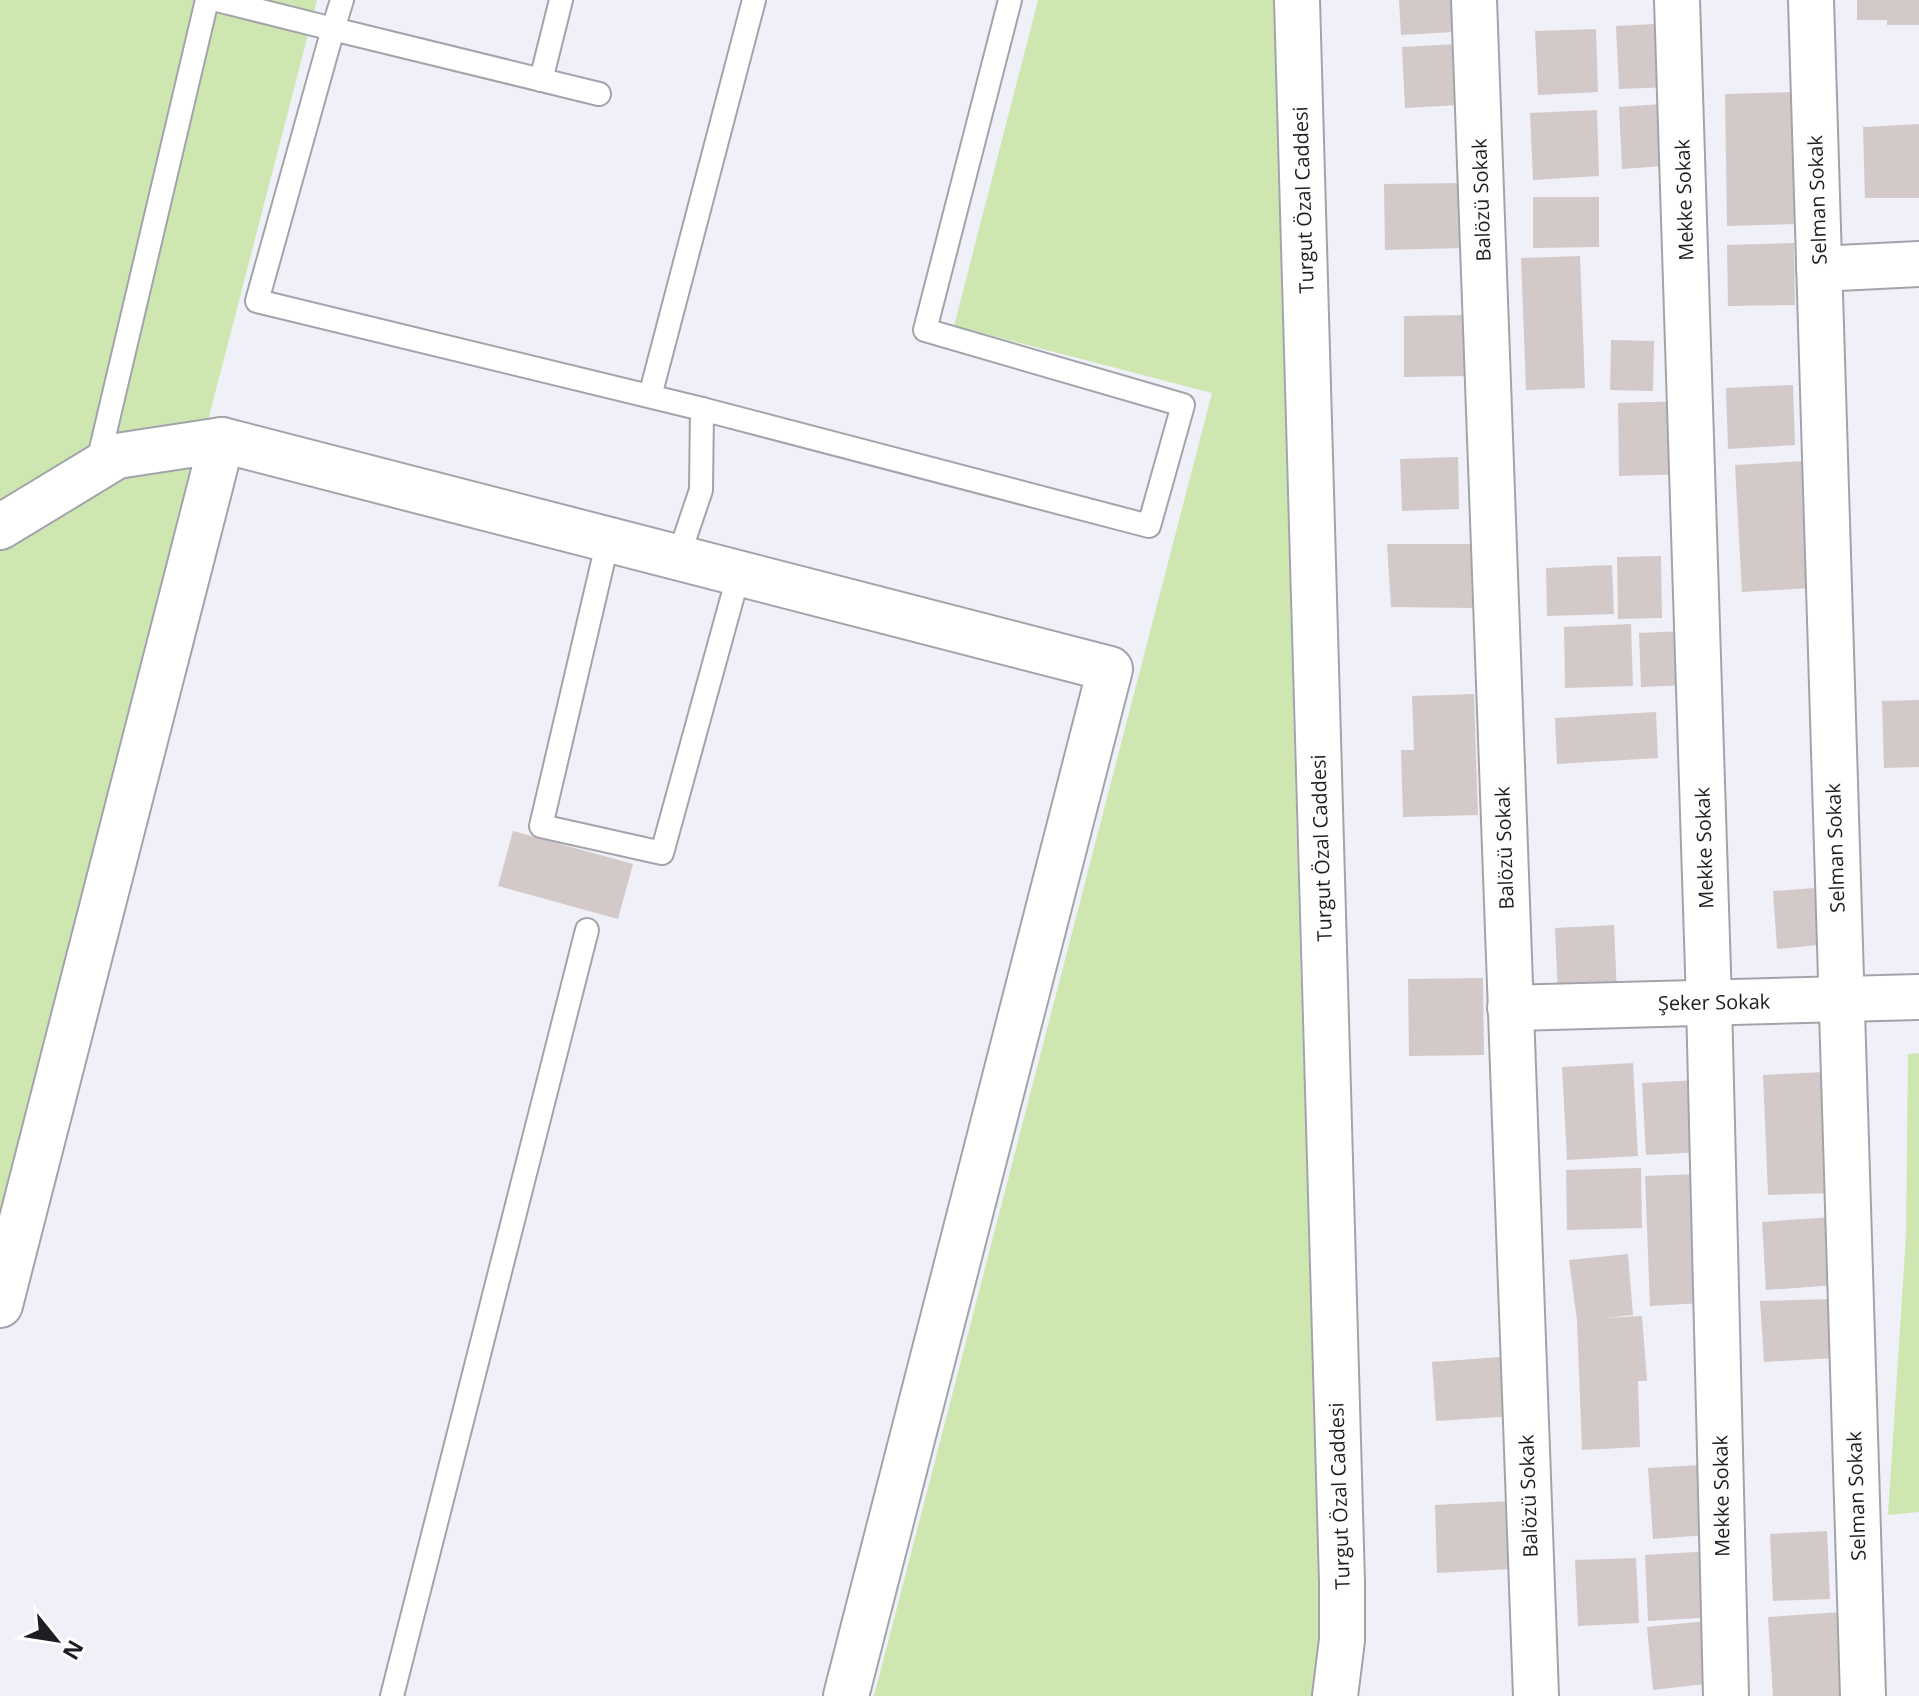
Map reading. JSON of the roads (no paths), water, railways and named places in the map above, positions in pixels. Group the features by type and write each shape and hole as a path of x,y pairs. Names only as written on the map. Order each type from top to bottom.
{"street":[{"name":"Turgut Özal Caddesi","path":"1297,0 1342,1582 1342,1640 1335,1696"},
{"name":"Balözü Sokak","path":"1474,0 1536,1696"},
{"name":"Mekke Sokak","path":"1677,0 1709,1002 1726,1696"},
{"name":"Selman Sokak","path":"1811,0 1863,1696"},
{"path":"1819,269 1919,264"},
{"path":"0,1305 222,440"},
{"path":"0,527 117,456 222,440 1110,669 846,1696"},
{"name":"Şeker Sokak","path":"1510,1008 1919,997"}],"lane":[{"path":"97,468 207,0"},
{"path":"217,0 599,94"},
{"path":"342,0 257,301 702,409 1149,526 1183,405 925,330 1010,0"},
{"path":"541,80 561,0"},
{"path":"650,396 754,0"},
{"path":"678,558 701,490 702,409"},
{"path":"608,540 541,826 662,853 739,573"},
{"path":"392,1696 587,930"}]}
